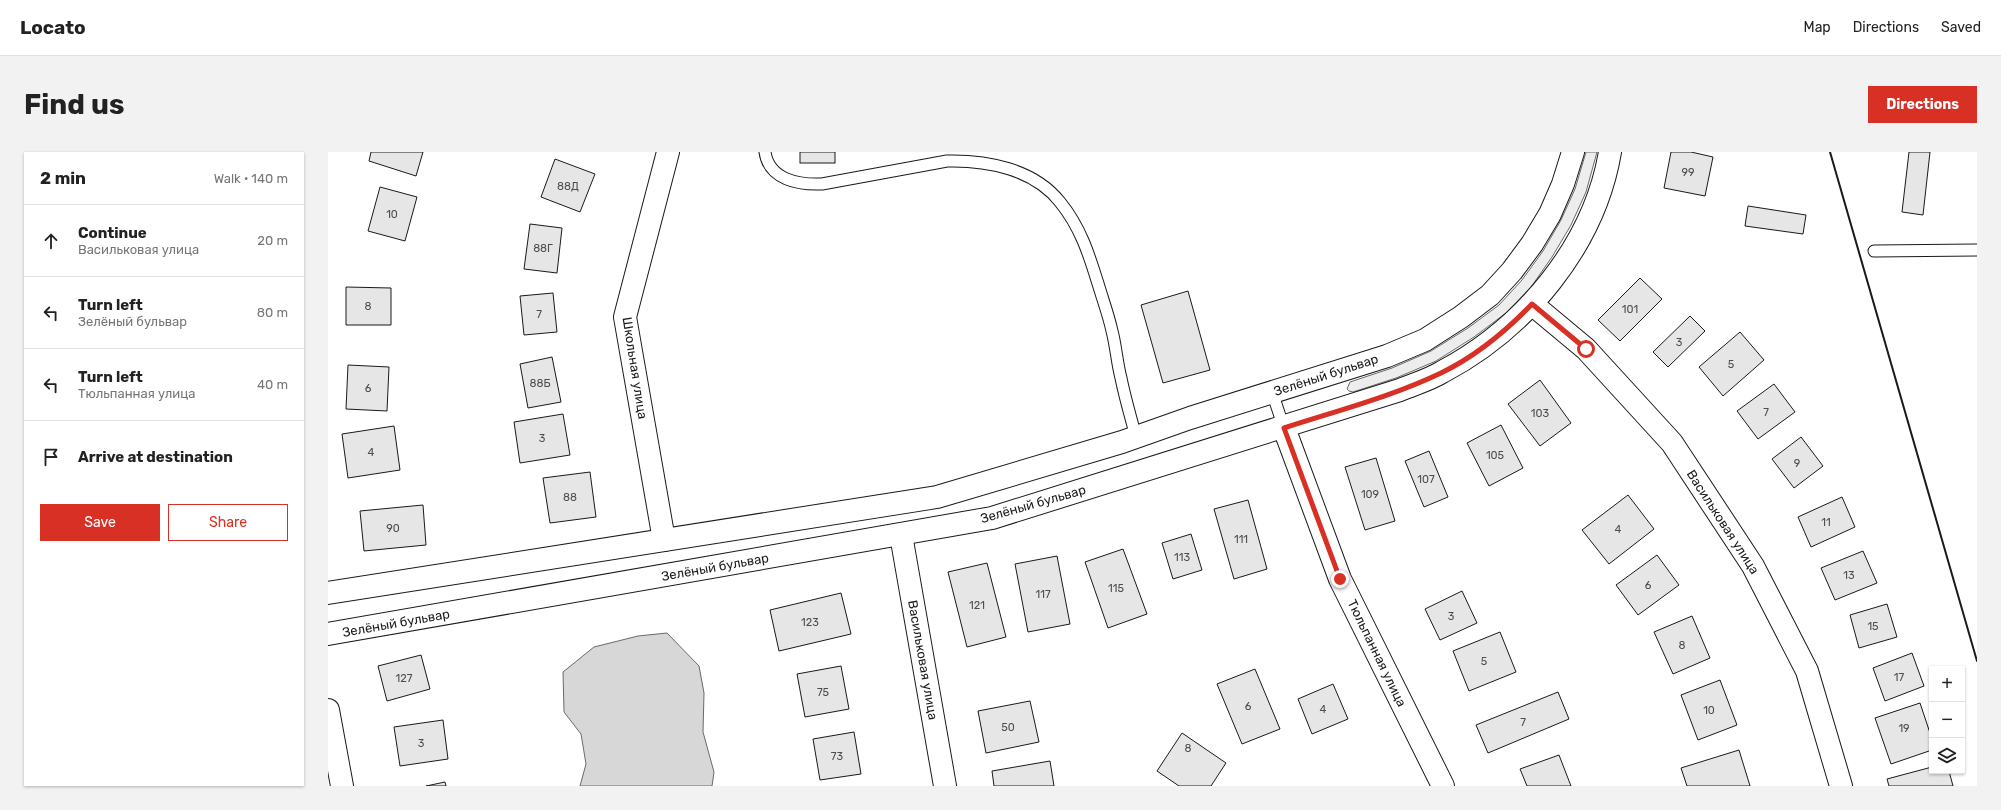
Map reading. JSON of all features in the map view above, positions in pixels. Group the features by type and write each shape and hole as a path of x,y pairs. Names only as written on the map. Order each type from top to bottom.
{"street":[{"name":"Школьная улица","path":"664,540 625,318 668,152"},
{"name":"Зелёный бульвар","path":"328,593 938,497 1136,437 1190,418 1387,356 1425,340 1461,317 1490,295 1512,272 1532,244 1550,214 1563,184 1573,152"},
{"name":"Зелёный бульвар","path":"328,634 992,518 1284,428 1400,390 1442,373 1482,347 1515,322 1532,304 1563,264 1583,231 1598,197 1610,152"},
{"name":"Васильковая улица","path":"1532,304 1586,349 1672,443 1753,566 1807,671 1841,786"},
{"name":"Тюльпанная улица","path":"1284,428 1340,579 1435,784"},
{"name":"Васильковая улица","path":"901,535 945,786"},
{"path":"328,710 342,786"}],"lane":[{"path":"765,152 766,158 772,169 783,178 808,185 822,184 947,161 966,161 988,163 1008,168 1027,177 1044,188 1060,201 1085,242 1112,330 1120,377 1136,437"},
{"path":"1874,251 1977,250"},
{"path":"1272,392 1284,428"}],"shaded area":[{"path":"1586,152 1597,152 1586,192 1571,225 1552,257 1531,287 1506,313 1474,337 1436,361 1396,378 1353,392 1347,389 1350,382 1392,368 1431,351 1468,328 1499,305 1522,280 1543,251 1561,220 1575,189"},
{"path":"667,633 699,666 704,693 703,732 714,772 712,786 580,786 586,764 581,734 564,712 563,672 594,647 638,636"}],"building":[{"path":"371,152 423,152 416,176 369,161"},
{"path":"800,152 835,152 835,163 800,163"},
{"path":"1671,152 1691,152 1713,157 1705,196 1664,188"},
{"path":"1909,152 1930,152 1923,215 1902,212"},
{"path":"555,159 595,174 580,212 541,197"},
{"path":"380,187 417,197 405,241 368,231"},
{"path":"1748,206 1806,215 1803,234 1745,226"},
{"path":"530,224 562,228 557,273 524,269"},
{"path":"1640,278 1662,299 1620,341 1598,320"},
{"path":"346,287 391,288 391,325 346,325"},
{"path":"1188,291 1210,370 1163,383 1141,305"},
{"path":"553,293 557,332 524,335 520,296"},
{"path":"1690,316 1705,331 1668,367 1653,352"},
{"path":"1740,332 1764,360 1723,396 1699,367"},
{"path":"552,357 561,402 528,408 520,364"},
{"path":"348,365 389,367 387,411 346,409"},
{"path":"1540,380 1571,423 1540,446 1508,404"},
{"path":"1774,384 1795,412 1758,439 1737,411"},
{"path":"563,414 570,455 520,463 514,422"},
{"path":"1501,425 1523,468 1489,486 1467,443"},
{"path":"394,426 400,470 348,478 342,434"},
{"path":"1801,437 1823,466 1794,488 1772,459"},
{"path":"1429,451 1448,497 1424,507 1405,461"},
{"path":"1376,458 1395,521 1365,530 1345,467"},
{"path":"590,472 596,517 550,523 543,478"},
{"path":"1628,495 1654,529 1609,564 1582,530"},
{"path":"1842,497 1855,527 1811,547 1798,517"},
{"path":"1248,500 1267,569 1234,579 1214,509"},
{"path":"423,505 426,545 364,551 360,511"},
{"path":"1191,534 1202,570 1173,579 1162,543"},
{"path":"1123,549 1147,614 1108,628 1085,562"},
{"path":"1863,551 1877,583 1835,600 1821,568"},
{"path":"1657,555 1679,585 1638,615 1616,585"},
{"path":"1057,556 1070,624 1028,632 1015,564"},
{"path":"987,563 1006,637 967,647 948,572"},
{"path":"1462,591 1477,623 1440,640 1425,609"},
{"path":"841,593 851,634 779,651 770,610"},
{"path":"1887,604 1897,637 1859,648 1850,615"},
{"path":"1692,616 1710,658 1673,674 1654,632"},
{"path":"1500,632 1516,672 1469,691 1453,651"},
{"path":"1912,653 1924,686 1885,701 1873,668"},
{"path":"421,655 430,689 387,701 378,666"},
{"path":"841,666 849,709 805,717 797,674"},
{"path":"1255,669 1280,729 1242,744 1217,684"},
{"path":"1720,680 1737,725 1698,740 1681,695"},
{"path":"1333,684 1348,719 1312,734 1298,699"},
{"path":"1558,692 1569,719 1488,753 1476,725"},
{"path":"1030,701 1039,742 986,753 978,711"},
{"path":"1920,703 1929,730 1929,751 1891,764 1875,718"},
{"path":"443,720 448,759 400,766 394,727"},
{"path":"854,732 861,774 820,780 813,739"},
{"path":"1182,733 1226,763 1211,786 1179,786 1157,771"},
{"path":"1739,750 1750,786 1687,786 1681,768"},
{"path":"1559,755 1571,786 1527,786 1520,769"},
{"path":"1050,761 1054,786 994,786 992,771"},
{"path":"1929,768 1929,774 1950,774 1953,786 1889,786 1887,779"},
{"path":"445,782 446,786 426,786"}],"wall":[{"path":"1830,152 1977,661"}],"route":[{"path":"1340,579 1284,428 1357,405 1442,373 1482,347 1515,322 1532,304 1586,349"}]}
